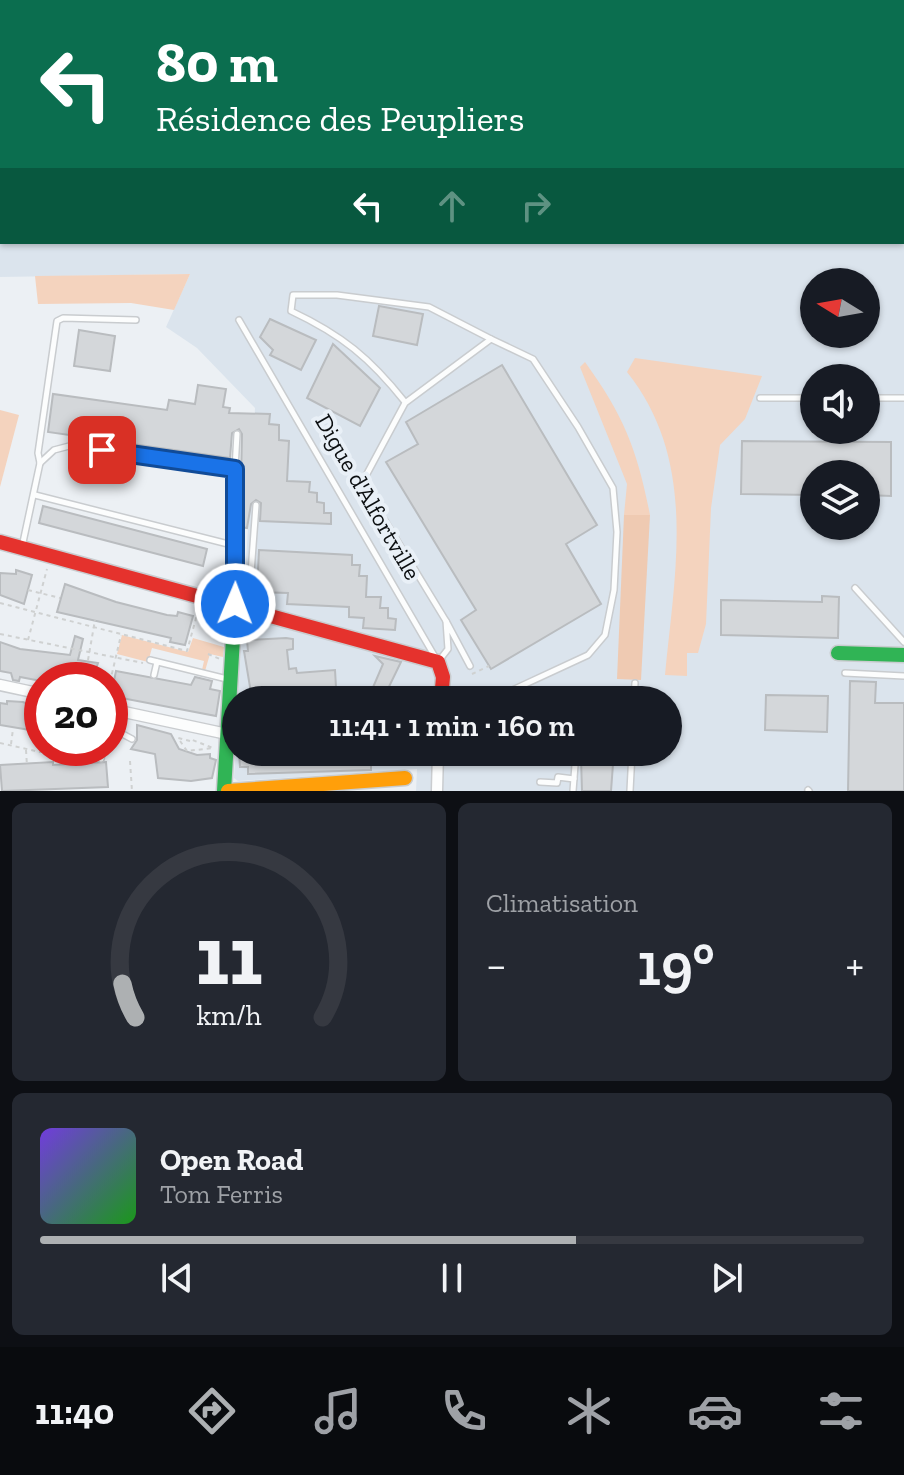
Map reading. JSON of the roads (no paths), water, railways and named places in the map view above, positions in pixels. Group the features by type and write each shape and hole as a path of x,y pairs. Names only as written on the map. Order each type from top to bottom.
{"street":[{"path":"0,542 438,662"},
{"path":"232,686 240,606"},
{"path":"838,653 904,655"},
{"name":"Digue d'Alfortville","path":"438,662 442,686"},
{"path":"0,685 24,690"},
{"path":"128,713 222,733"},
{"path":"226,766 226,791 405,778"},
{"path":"437,791 438,766"}],"lane":[{"path":"405,403 384,375 337,333 291,311 293,295 337,295 429,307 533,359 613,488 617,532 614,590 605,635 588,655 521,686"},
{"path":"22,548 40,463 38,453 57,321 63,318 136,320"},
{"name":"Digue d'Alfortville","path":"239,320 319,449 438,662"},
{"path":"470,666 362,483 405,403 491,339"},
{"path":"760,398 800,398"},
{"path":"880,398 904,398"},
{"path":"237,434 235,583 240,606 249,600 256,505"},
{"path":"40,463 54,450 73,445 235,469"},
{"path":"35,495 236,546"},
{"path":"855,588 904,642"},
{"path":"438,662 448,649 446,621"},
{"path":"154,675 154,661 231,680"},
{"path":"845,673 904,676"},
{"path":"128,737 132,739"},
{"path":"573,791 575,766"},
{"path":"630,791 631,766"},
{"path":"540,782 557,783 558,777 574,779"}]}
